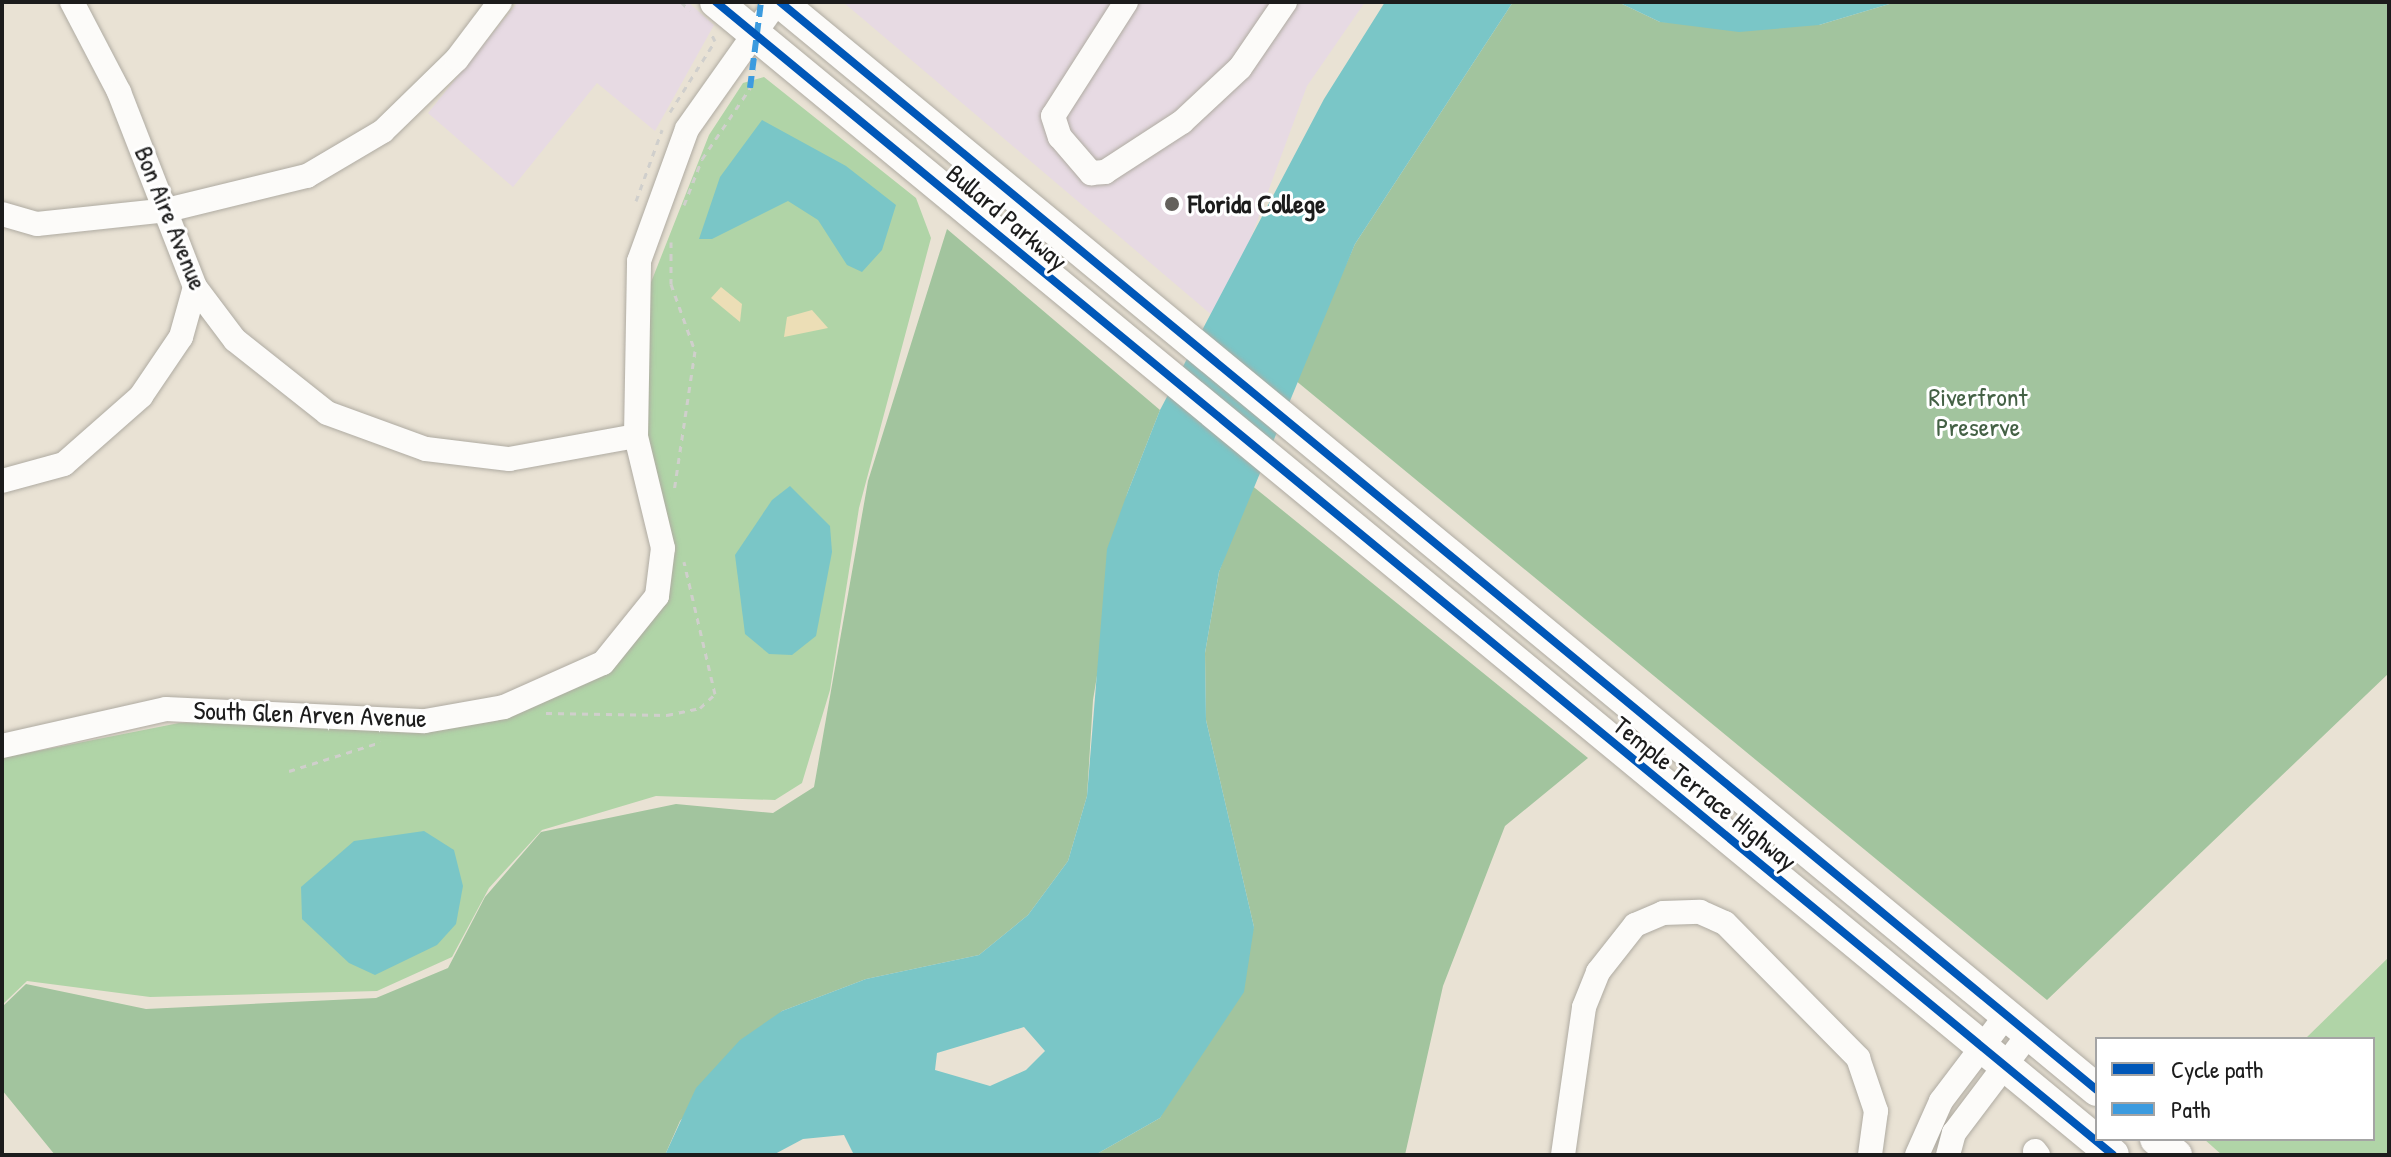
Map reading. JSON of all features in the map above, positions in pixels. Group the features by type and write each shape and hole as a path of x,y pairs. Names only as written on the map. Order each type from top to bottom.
{"main road":[{"name":"Bullard Parkway","path":"716,2 1272,462"},
{"name":"Bullard Parkway","path":"779,2 1287,419"},
{"name":"Temple Terrace Highway","path":"1287,419 2095,1088"},
{"name":"Temple Terrace Highway","path":"1272,462 2095,1140"},
{"name":"Temple Terrace Highway","path":"2096,1141 2113,1155"},
{"path":"2158,1141 2176,1155"}],"street":[{"name":"Bon Aire Avenue","path":"72,2 167,210 195,287 235,340 327,413 426,449 509,459 636,436"},
{"path":"2,214 37,224 167,210 307,176 383,131 457,59 500,2"},
{"name":"South Glen Arven Avenue","path":"2,746 166,709 425,721 504,707 560,685 603,663 657,596 663,548 636,436 639,261 687,129 750,32 779,2"},
{"path":"1126,2 1053,116 1060,137 1091,173 1105,172 1182,122 1240,68 1285,2"},
{"path":"2,481 64,464 141,396 181,337 195,287"},
{"path":"1563,1155 1584,1007 1598,972 1635,925 1663,913 1700,912 1725,923 1858,1058 1876,1111 1870,1155"},
{"path":"1915,1151 1941,1101 1993,1056 2018,1024"},
{"path":"1948,1155 1954,1133 1993,1056"}],"path":[{"path":"679,219 702,159 750,88"},
{"path":"674,233 671,284 695,351 675,446 674,507"},
{"path":"539,714 667,715 700,708 715,694 680,554"},
{"path":"289,771 386,740"}],"shaded area":[{"path":"518,2 688,2 714,25 655,131 597,83 513,187 428,113"},
{"name":"Florida College","path":"843,2 1365,2 1307,86 1220,322"}],"green space":[{"name":"Riverfront Preserve","path":"1513,2 1618,2 1660,22 1819,25 1896,2 2389,2 2389,673 2047,1000 1295,380 1355,244"},
{"path":"764,77 916,198 931,238 859,508 830,690 802,783 775,800 656,796 542,830 489,888 452,957 377,991 150,997 27,981 2,1005 2,758 179,723 537,705 667,594 647,434 648,290 709,135 743,83"},
{"path":"947,229 1160,410 1127,494 1093,700 1087,796 1068,861 1028,915 979,955 866,979 782,1011 680,1121 665,1155 55,1155 2,1090 2,1007 26,984 146,1009 376,998 448,968 485,897 541,832 676,804 773,813 814,787 868,481"},
{"path":"1250,484 1588,758 1505,826 1443,986 1405,1155 1095,1155 1160,1118 1254,927 1206,720 1205,653 1219,572"},
{"path":"2389,957 2389,1155 2222,1155 2206,1141 2375,1141 2375,1037 2307,1037"}],"sand":[{"path":"721,287 742,304 740,322 711,298"},
{"path":"812,310 828,328 784,337 787,317"}],"water":[{"path":"1385,2 1513,2 1355,244 1219,572 1205,653 1206,720 1254,927 1244,992 1160,1118 1095,1155 854,1155 844,1135 803,1139 773,1155 665,1155 696,1088 740,1040 782,1011 866,979 979,955 1028,915 1068,861 1087,796 1107,549 1160,410 1324,99","holes":["1024,1027 1045,1051 1026,1070 990,1086 935,1070 937,1053"]},
{"path":"1618,2 1896,2 1819,25 1739,32 1660,22"},
{"path":"762,120 846,166 896,205 882,250 862,272 847,265 818,220 788,201 712,239 699,239 720,177"},
{"path":"790,486 830,526 832,552 816,636 792,655 769,654 745,634 735,555 772,500"},
{"path":"424,831 454,850 463,886 456,924 437,945 375,975 349,963 302,919 301,887 354,841"}],"marked path":[{"path":"750,88 761,2"}],"cycle path":[{"path":"716,2 2095,1140"},
{"path":"780,2 2095,1088"},
{"path":"2096,1141 2113,1155"}],"place":[{"name":"Florida College","path":"1172,204"}]}
